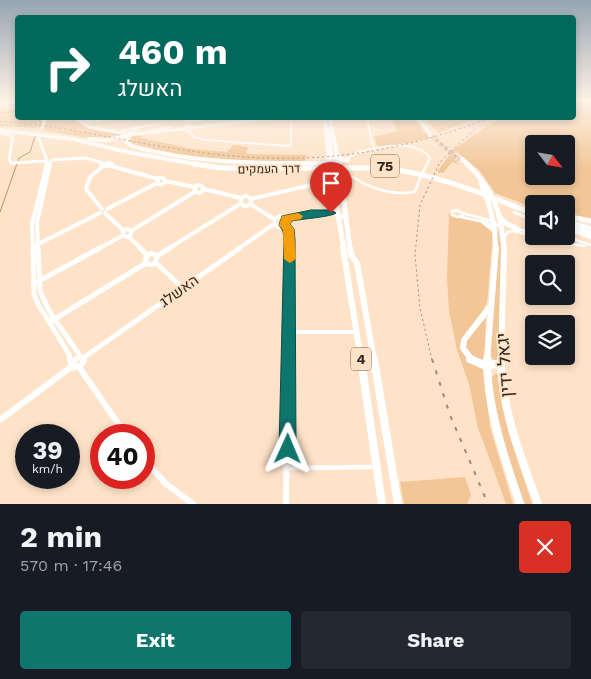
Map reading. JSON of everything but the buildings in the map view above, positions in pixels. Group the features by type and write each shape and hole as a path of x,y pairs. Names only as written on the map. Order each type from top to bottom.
{"highway":[{"path":"575,224 591,228"}],"main road":[{"name":"4","path":"330,124 338,156 335,167 334,192 352,255 357,263 398,504"},
{"path":"423,124 433,135 426,124"},
{"path":"325,125 333,138"},
{"path":"317,163 328,160 325,125"},
{"name":"דרך העמקים","path":"0,130 89,139 162,156 222,166 254,168"},
{"name":"דרך העמקים","path":"0,130 73,138 132,153 211,167 380,168 401,170 444,180 525,207"},
{"path":"89,139 107,140 127,136 126,142 132,146 181,158"},
{"name":"4","path":"333,138 332,153 335,167 341,180 342,215 382,504"},
{"path":"132,153 176,164 221,172 318,171 335,167"},
{"path":"162,156 241,164 317,163 335,167"},
{"path":"338,156 340,159 348,160"},
{"path":"461,159 484,189 498,223"},
{"path":"335,167 341,190"},
{"path":"341,180 345,173"},
{"path":"327,213 334,208 334,192"},
{"name":"דרך העמקים","path":"510,203 525,210"},
{"path":"482,220 490,218 498,223"},
{"path":"575,218 589,220"},
{"path":"482,220 505,223 518,229"},
{"name":"יגאל ידין","path":"498,223 503,243 501,364 504,393 513,432 538,504"},
{"name":"יגאל ידין","path":"498,223 487,338 487,366 489,391 497,429 520,504"},
{"path":"575,229 591,233"},
{"path":"575,230 591,237"},
{"path":"490,305 485,315 464,340 464,352 469,357 487,366 501,364"}],"street":[{"path":"42,128 44,124"},
{"path":"84,124 89,127 127,136 134,133 219,124"},
{"path":"122,131 157,124 153,129 172,127"},
{"path":"187,124 194,137 206,140 290,146 292,124"},
{"path":"369,124 375,146 374,150"},
{"path":"134,133 142,126"},
{"path":"0,130 13,136 9,160 11,163 94,159 103,165 157,181 195,189 204,189 241,201 244,205 250,204 278,226 285,222 327,213 342,215"},
{"path":"38,137 49,160 32,224 35,245 36,283 34,294 38,304 82,357 84,362 79,367"},
{"path":"375,146 384,149"},
{"path":"405,146 427,153 430,160 414,191 404,194 378,188 335,167 358,153 405,146"},
{"path":"103,165 90,178 86,189 123,233 148,256"},
{"path":"35,245 104,211 157,181"},
{"path":"155,262 157,256 241,201 320,183"},
{"path":"128,236 132,231 195,189"},
{"path":"250,204 252,202 251,198"},
{"path":"457,210 482,220 454,216 452,212 457,210"},
{"path":"514,212 525,217"},
{"path":"460,217 463,216 462,213"},
{"path":"274,221 280,217 285,222 289,229 290,240 286,504"},
{"name":"האשלג","path":"0,420 82,357 183,288 274,221"},
{"path":"498,223 525,232"},
{"path":"36,283 123,233 132,231"},
{"path":"503,243 505,235 511,231 525,233"},
{"path":"575,240 591,246"},
{"path":"575,244 591,246"},
{"path":"146,263 145,259 148,256 154,254 157,256"},
{"path":"52,320 146,263 155,262 183,288"},
{"path":"52,320 69,354 71,365 79,367 118,424"},
{"path":"289,332 353,332"},
{"path":"287,468 371,467"},
{"path":"155,473 176,494 193,504"}],"shaded area":[{"path":"0,124 39,124 37,128 0,126"},
{"path":"46,124 82,124 124,134 122,138 94,139 42,130"},
{"path":"394,124 418,124 430,138 384,148 378,147 374,137 397,131"},
{"path":"430,124 462,124 439,133"},
{"path":"491,124 591,124 591,219 575,216 575,195 525,195 525,205 495,193 480,171 456,151 451,156 460,165 452,162 443,173 437,172 454,149"},
{"path":"134,136 142,136 141,138 193,149 227,152 233,145 248,147 246,154 307,155 305,162 239,162 183,156 130,144 127,141"},
{"path":"449,213 460,218 485,224 493,234 487,303 461,350 466,357 483,367 490,427 513,504 506,504 478,428 469,384 457,350 449,311 447,278"},
{"path":"498,226 502,257 498,361 492,359 490,347"},
{"path":"486,318 484,362 468,354 465,342"},
{"path":"495,374 499,374 511,440 532,504 525,504 504,442 491,378"},
{"path":"465,477 471,495 467,504 404,504 400,482"}],"waterway":[{"path":"0,212 19,158 30,152 35,136"}],"tunnel":[{"path":"431,135 459,160"}],"railway":[{"path":"27,124 191,151 268,158 306,158 379,150 415,142 473,124"},
{"path":"432,360 420,308 415,255 420,205 440,162 475,129"},
{"path":"432,359 450,415 488,504"}],"slow traffic":[{"path":"290,259 289,229 284,225 286,224 285,219 298,216"}],"route":[{"path":"288,449 290,240 289,229 284,225 286,224 285,219 311,214 331,213"}]}
